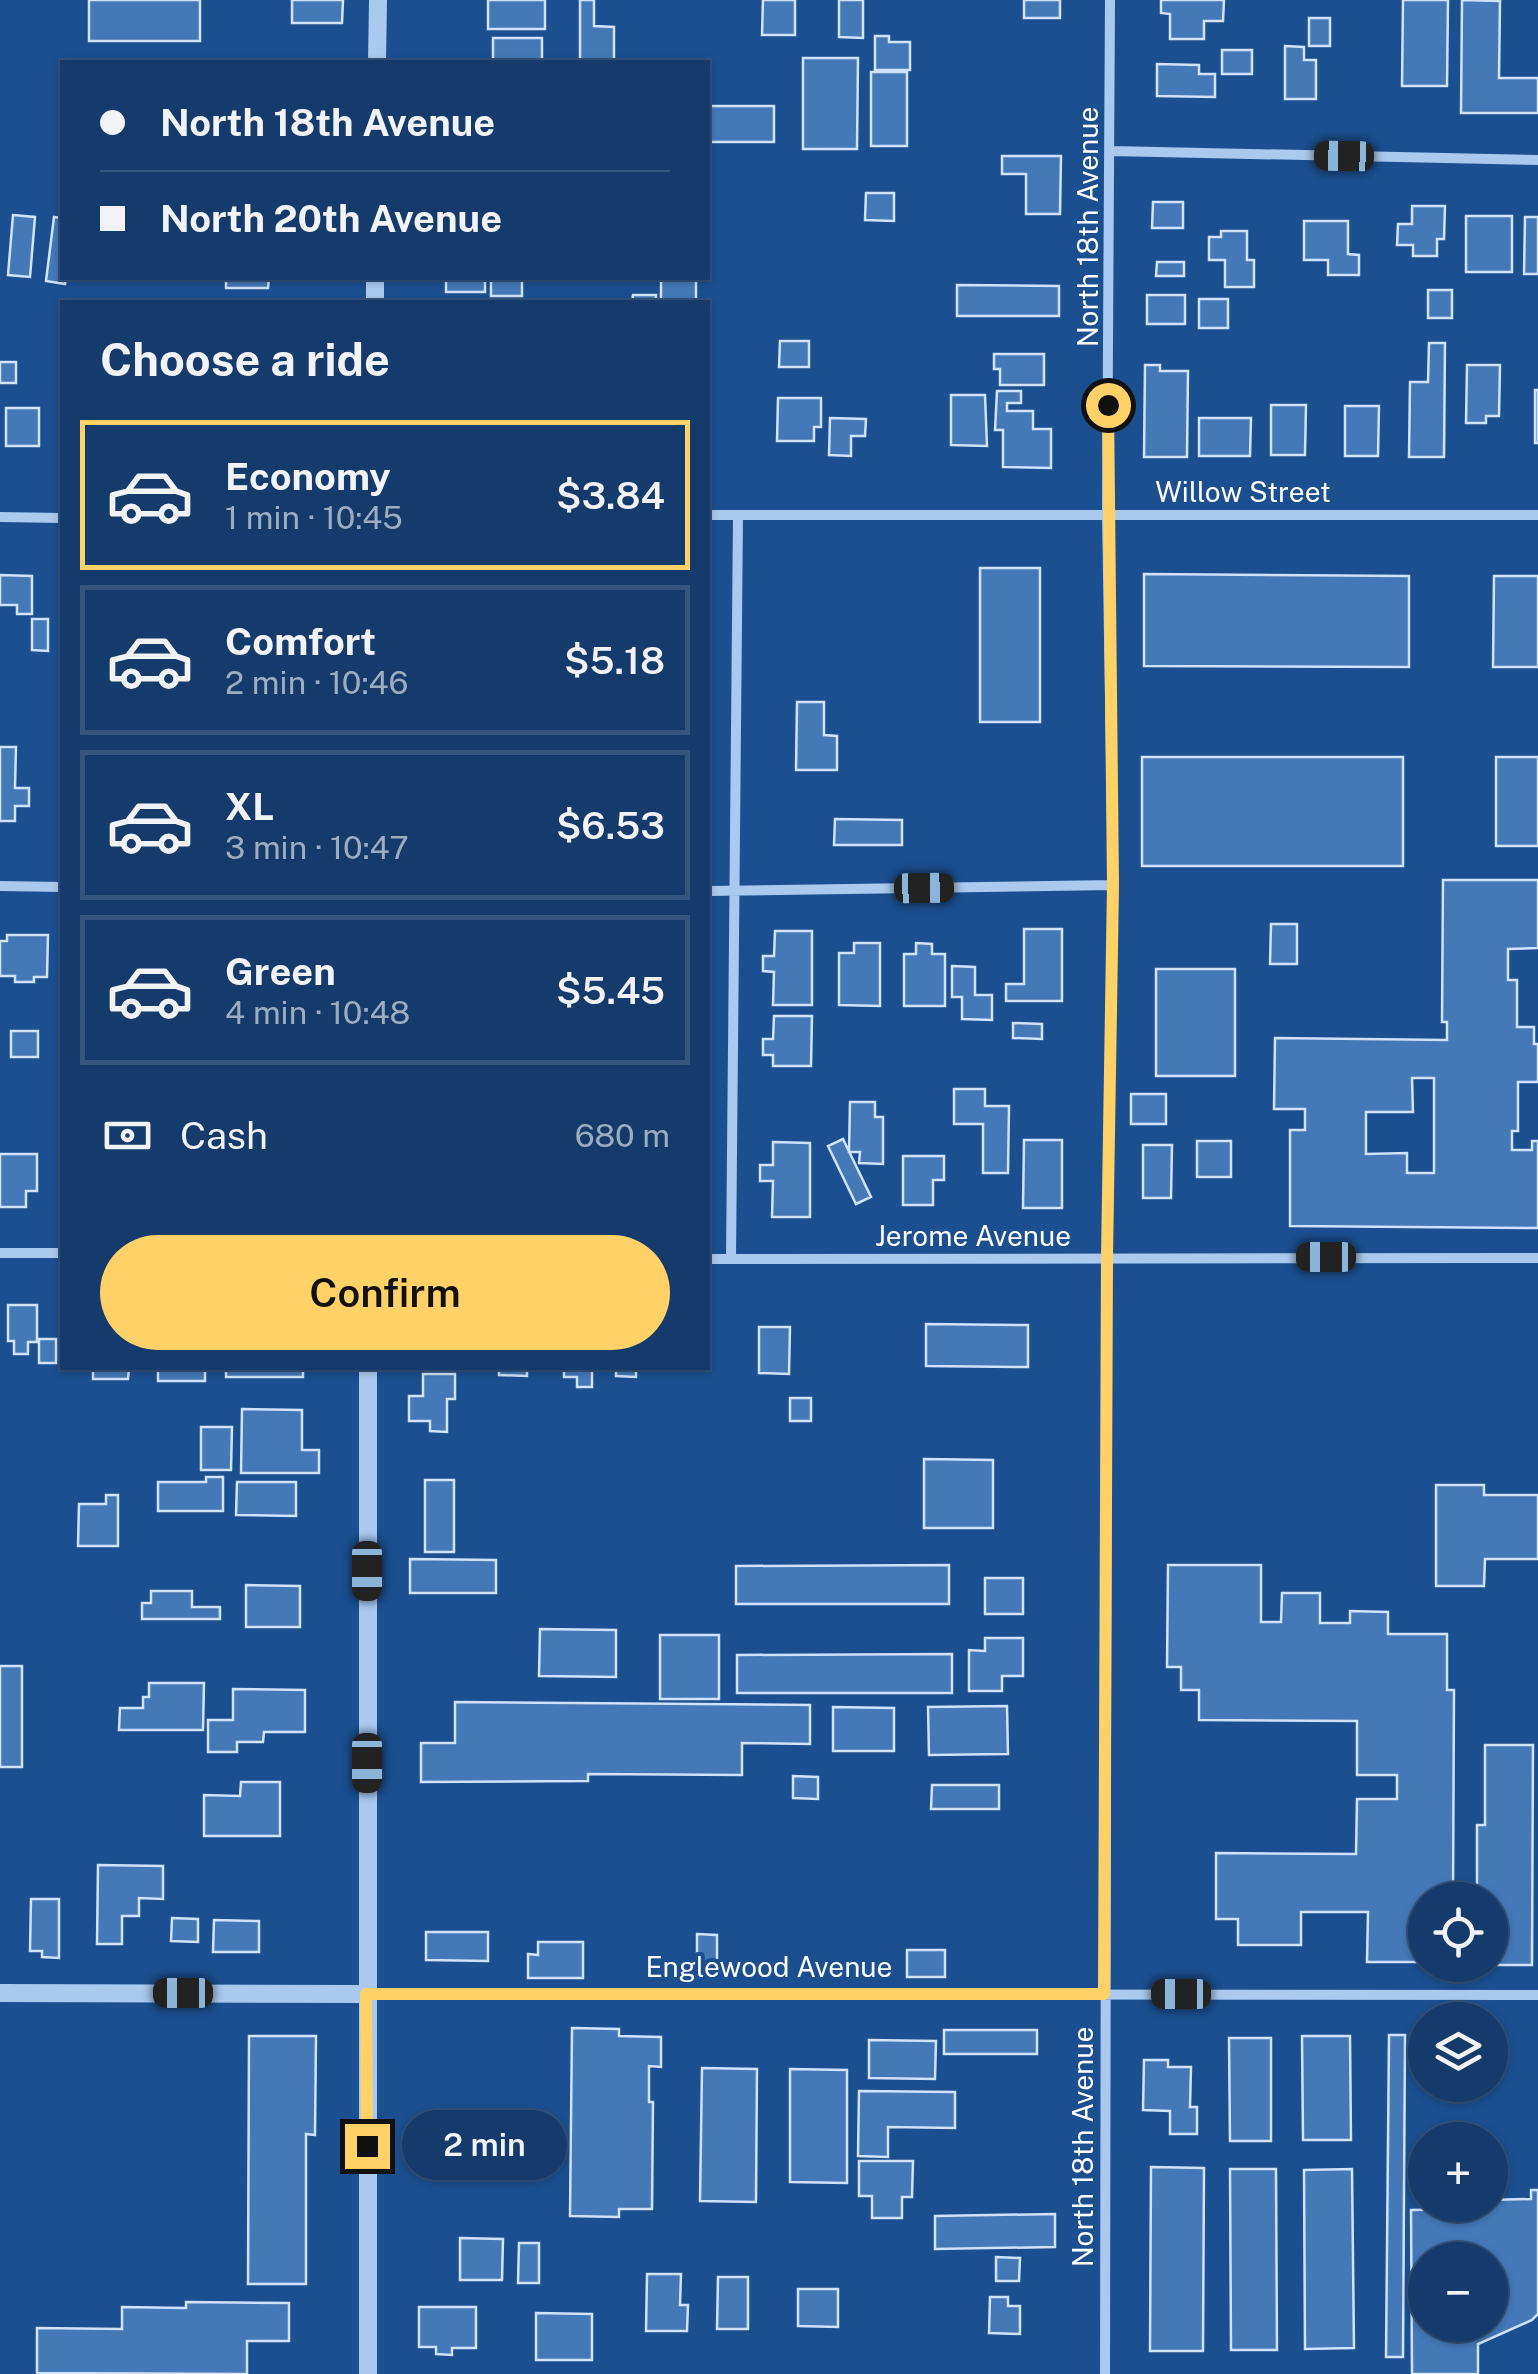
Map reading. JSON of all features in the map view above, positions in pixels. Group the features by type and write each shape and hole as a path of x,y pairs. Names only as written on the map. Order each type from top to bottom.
{"street":[{"path":"377,60 378,0"},
{"name":"North 18th Avenue","path":"1105,2374 1107,1257 1113,885 1107,514 1110,0"},
{"path":"1112,151 1538,160"},
{"path":"730,1259 738,514"},
{"name":"Willow Street","path":"710,515 1538,515"},
{"path":"0,518 60,518"},
{"path":"710,891 1113,885"},
{"path":"0,886 60,887"},
{"path":"0,1252 60,1253"},
{"name":"Jerome Avenue","path":"710,1259 1538,1258"},
{"path":"368,1370 368,2374"},
{"name":"Englewood Avenue","path":"0,1993 1538,1995"}],"building":[{"path":"89,0 200,0 200,41 89,41"},
{"path":"292,0 343,0 342,23 292,23"},
{"path":"488,0 545,0 545,29 488,29"},
{"path":"580,0 594,0 594,26 614,27 614,60 580,60"},
{"path":"763,0 795,0 795,35 762,35"},
{"path":"839,0 863,0 863,38 839,37"},
{"path":"1024,0 1060,0 1060,18 1024,18"},
{"path":"1161,0 1224,0 1223,21 1204,21 1204,39 1170,39 1170,14 1161,13"},
{"path":"1403,0 1448,0 1447,86 1402,86"},
{"path":"1462,0 1500,1 1499,78 1538,78 1538,113 1461,113"},
{"path":"1309,18 1330,18 1330,46 1309,46"},
{"path":"875,36 889,36 889,42 910,42 910,70 875,70"},
{"path":"493,38 542,38 542,60 493,60"},
{"path":"1285,46 1304,47 1304,60 1316,60 1316,99 1285,99"},
{"path":"1222,50 1252,50 1252,74 1222,74"},
{"path":"803,58 858,58 857,149 803,149"},
{"path":"1157,64 1199,65 1199,74 1215,74 1215,97 1157,96"},
{"path":"871,72 907,72 907,146 871,146"},
{"path":"710,106 774,106 774,142 710,142"},
{"path":"1002,156 1061,156 1060,214 1026,214 1026,174 1002,174"},
{"path":"866,193 894,193 894,221 865,220"},
{"path":"1153,202 1183,202 1183,228 1152,228"},
{"path":"1412,206 1445,206 1444,239 1437,239 1437,256 1413,256 1413,245 1397,245 1398,224 1412,224"},
{"path":"13,215 35,217 30,277 8,275"},
{"path":"1466,216 1512,216 1512,272 1466,272"},
{"path":"54,217 60,218 60,280 66,280 65,284 46,281"},
{"path":"1525,217 1538,217 1538,274 1524,274"},
{"path":"1304,221 1348,221 1348,254 1359,255 1359,275 1328,275 1328,260 1304,260"},
{"path":"1221,231 1247,231 1247,260 1254,260 1254,287 1225,287 1225,260 1209,260 1209,237 1221,237"},
{"path":"1157,262 1184,262 1184,276 1156,276"},
{"path":"226,280 269,280 268,288 226,288"},
{"path":"446,280 485,280 485,292 446,292"},
{"path":"491,280 522,280 522,296 491,296"},
{"path":"661,280 696,280 696,300 661,300"},
{"path":"957,285 1059,286 1059,316 957,316"},
{"path":"1428,290 1452,290 1452,318 1428,318"},
{"path":"633,295 656,295 656,300 632,300"},
{"path":"1147,295 1185,295 1185,324 1147,324"},
{"path":"1199,299 1228,299 1228,328 1199,328"},
{"path":"780,341 809,341 809,367 779,367"},
{"path":"1429,343 1445,343 1444,457 1409,457 1410,382 1428,382"},
{"path":"994,354 1044,354 1044,385 1000,385 1000,369 994,369"},
{"path":"0,362 16,362 16,383 0,383"},
{"path":"1145,365 1160,365 1160,371 1188,371 1187,457 1144,457"},
{"path":"1467,365 1500,365 1499,416 1486,416 1486,423 1466,423"},
{"path":"1538,390 1538,443 1535,443"},
{"path":"997,391 1021,391 1021,403 1007,403 1007,411 1033,411 1033,429 1051,429 1051,468 1003,467 1003,430 995,430"},
{"path":"951,395 985,395 987,446 951,445"},
{"path":"778,398 821,398 821,427 814,427 814,441 777,441"},
{"path":"1271,405 1306,405 1305,455 1271,455"},
{"path":"1345,406 1379,406 1378,456 1345,456"},
{"path":"6,408 39,408 39,446 6,446"},
{"path":"830,418 866,419 865,436 851,436 851,456 829,455"},
{"path":"1199,418 1251,418 1250,456 1199,456"},
{"path":"980,568 1040,568 1040,722 980,722"},
{"path":"1144,574 1409,576 1409,667 1144,666"},
{"path":"0,575 32,576 32,614 17,614 17,605 0,605"},
{"path":"1494,576 1538,576 1538,667 1493,667"},
{"path":"32,619 48,619 48,651 32,650"},
{"path":"797,702 824,702 824,735 837,736 837,770 796,770"},
{"path":"0,747 16,747 15,788 29,788 29,806 15,806 15,821 0,821"},
{"path":"1142,757 1403,757 1403,866 1142,866"},
{"path":"1496,757 1538,757 1538,846 1496,846"},
{"path":"835,819 902,820 902,845 834,845"},
{"path":"1443,880 1538,880 1538,948 1508,949 1508,980 1517,980 1517,1027 1534,1027 1534,1044 1538,1044 1538,1082 1518,1082 1518,1131 1512,1131 1512,1150 1532,1150 1532,1141 1538,1141 1538,1228 1290,1226 1290,1130 1305,1130 1305,1109 1274,1109 1275,1038 1447,1040 1447,1022 1442,1022","holes":["1412,1078 1434,1078 1434,1173 1407,1173 1407,1153 1366,1154 1366,1112 1413,1112"]},
{"path":"1271,924 1297,924 1297,964 1270,964"},
{"path":"1024,929 1062,929 1062,1001 1006,1001 1006,984 1024,984"},
{"path":"775,931 812,931 812,1005 773,1005 774,972 763,971 763,956 774,956"},
{"path":"7,935 48,935 47,977 15,982 15,976 0,976 0,941 7,941"},
{"path":"854,943 880,943 880,1006 839,1005 839,953 854,953"},
{"path":"916,943 932,944 932,954 945,954 945,1006 904,1006 904,954 916,954"},
{"path":"952,966 975,967 975,995 992,995 992,1020 962,1019 962,997 952,997"},
{"path":"1156,969 1235,969 1235,1076 1156,1076"},
{"path":"774,1016 812,1016 811,1066 773,1066 773,1055 763,1055 763,1039 773,1039"},
{"path":"1013,1023 1042,1024 1042,1039 1013,1038"},
{"path":"11,1031 38,1031 38,1057 11,1057"},
{"path":"954,1089 985,1089 985,1106 1009,1106 1008,1173 983,1173 983,1124 954,1124"},
{"path":"1131,1094 1166,1094 1166,1124 1131,1124"},
{"path":"850,1102 875,1102 875,1117 883,1117 883,1164 859,1163 860,1152 849,1152"},
{"path":"843,1139 871,1197 856,1204 828,1146"},
{"path":"1024,1140 1062,1140 1062,1208 1023,1208"},
{"path":"1197,1141 1231,1141 1231,1177 1197,1177"},
{"path":"773,1142 810,1143 810,1217 772,1217 773,1181 760,1181 760,1165 773,1165"},
{"path":"1143,1145 1172,1145 1171,1198 1143,1198"},
{"path":"0,1154 37,1154 37,1191 26,1191 26,1207 0,1207"},
{"path":"903,1156 944,1156 944,1180 933,1180 933,1205 903,1205"},
{"path":"8,1305 37,1305 37,1342 28,1342 28,1354 14,1354 14,1341 8,1341"},
{"path":"926,1324 1028,1325 1028,1367 926,1366"},
{"path":"759,1327 790,1327 789,1374 759,1373"},
{"path":"39,1339 56,1339 56,1363 39,1363"},
{"path":"93,1370 129,1370 128,1379 93,1379"},
{"path":"158,1370 205,1370 205,1381 158,1381"},
{"path":"226,1370 303,1370 303,1377 226,1377"},
{"path":"499,1370 527,1370 527,1376 499,1375"},
{"path":"564,1370 592,1370 592,1387 577,1387 577,1377 564,1377"},
{"path":"616,1370 636,1370 636,1377 616,1376"},
{"path":"423,1374 455,1374 455,1399 447,1399 447,1432 430,1431 430,1421 409,1421 409,1396 423,1396"},
{"path":"790,1398 811,1398 811,1421 790,1421"},
{"path":"242,1409 302,1410 302,1450 319,1450 319,1473 241,1473"},
{"path":"201,1427 232,1427 231,1470 201,1470"},
{"path":"924,1459 993,1460 993,1528 924,1528"},
{"path":"206,1477 223,1477 223,1511 158,1511 158,1482 206,1482"},
{"path":"425,1480 454,1480 454,1552 425,1552"},
{"path":"237,1482 296,1482 296,1516 236,1515"},
{"path":"1436,1485 1484,1485 1484,1495 1538,1495 1538,1559 1485,1559 1484,1586 1436,1586"},
{"path":"106,1495 118,1495 118,1546 78,1546 79,1504 106,1504"},
{"path":"410,1559 496,1560 496,1593 410,1593"},
{"path":"949,1565 949,1604 736,1604 736,1566"},
{"path":"1168,1565 1261,1565 1261,1622 1281,1622 1282,1593 1320,1593 1320,1623 1350,1623 1350,1611 1388,1612 1388,1634 1447,1634 1447,1690 1454,1690 1453,1882 1408,1882 1408,1962 1367,1962 1368,1912 1301,1912 1301,1945 1238,1945 1238,1919 1216,1919 1216,1853 1356,1854 1357,1799 1397,1799 1397,1775 1357,1775 1357,1721 1199,1720 1199,1690 1181,1690 1181,1667 1167,1667"},
{"path":"985,1578 1023,1578 1023,1614 985,1614"},
{"path":"246,1585 300,1586 300,1627 246,1627"},
{"path":"151,1591 192,1591 192,1607 220,1607 220,1619 142,1619 142,1603 151,1603"},
{"path":"540,1629 616,1630 616,1677 539,1676"},
{"path":"660,1635 719,1635 719,1699 660,1699"},
{"path":"985,1638 1023,1638 1023,1676 1002,1676 1002,1691 969,1691 969,1650 985,1651"},
{"path":"952,1654 952,1693 737,1693 737,1655"},
{"path":"0,1666 22,1666 22,1767 0,1767"},
{"path":"149,1683 204,1683 203,1730 119,1730 120,1708 143,1708 143,1697 149,1697"},
{"path":"233,1689 305,1690 305,1732 264,1732 263,1742 237,1742 237,1752 208,1752 208,1720 233,1720"},
{"path":"455,1702 810,1705 810,1744 742,1743 742,1775 588,1774 588,1781 421,1782 421,1743 455,1743"},
{"path":"1007,1706 1008,1754 929,1755 928,1707"},
{"path":"833,1707 894,1708 894,1751 833,1751"},
{"path":"1485,1745 1533,1745 1532,1965 1508,1965 1508,1882 1477,1882 1477,1825 1485,1825"},
{"path":"793,1776 818,1777 818,1799 793,1798"},
{"path":"241,1782 280,1782 280,1836 204,1836 204,1795 240,1796"},
{"path":"932,1785 999,1785 999,1809 931,1809"},
{"path":"98,1865 163,1866 163,1899 139,1898 139,1916 122,1916 122,1944 97,1944"},
{"path":"31,1899 59,1899 59,1958 42,1957 42,1951 30,1951"},
{"path":"172,1918 198,1919 198,1942 171,1941"},
{"path":"214,1920 259,1921 259,1952 213,1952"},
{"path":"426,1932 488,1932 488,1961 426,1960"},
{"path":"697,1934 717,1935 717,1974 697,1974"},
{"path":"538,1942 583,1942 583,1978 528,1978 528,1954 538,1955"},
{"path":"907,1950 945,1950 945,1977 907,1977"},
{"path":"572,2028 619,2029 619,2036 661,2037 661,2067 649,2066 649,2102 653,2102 652,2209 619,2209 619,2217 570,2216"},
{"path":"944,2030 1037,2030 1037,2054 944,2054"},
{"path":"1389,2035 1405,2035 1403,2357 1386,2357"},
{"path":"249,2036 316,2036 315,2135 306,2134 306,2284 248,2284"},
{"path":"1302,2036 1350,2036 1351,2140 1303,2140"},
{"path":"1229,2038 1271,2038 1271,2141 1230,2141"},
{"path":"869,2040 936,2041 935,2079 869,2078"},
{"path":"1144,2060 1168,2060 1168,2067 1191,2067 1190,2107 1197,2107 1197,2134 1170,2134 1170,2111 1143,2110"},
{"path":"702,2068 757,2069 756,2202 700,2201"},
{"path":"790,2069 847,2070 847,2183 790,2182"},
{"path":"859,2091 955,2092 955,2128 888,2127 888,2157 858,2156"},
{"path":"859,2161 913,2161 912,2197 902,2197 902,2218 872,2218 872,2196 859,2196"},
{"path":"1151,2167 1204,2168 1203,2351 1150,2351"},
{"path":"1230,2169 1276,2169 1277,2350 1231,2350"},
{"path":"1352,2169 1354,2348 1305,2349 1304,2170"},
{"path":"1531,2190 1538,2190 1538,2314 1508,2331 1508,2242 1411,2242 1411,2222 1508,2222 1508,2200 1531,2199"},
{"path":"1055,2214 1055,2247 935,2249 935,2216"},
{"path":"460,2238 503,2239 502,2280 460,2280"},
{"path":"519,2243 539,2243 539,2283 518,2283"},
{"path":"996,2257 1020,2258 1019,2281 996,2281"},
{"path":"647,2274 681,2274 680,2305 688,2305 687,2331 646,2331"},
{"path":"718,2277 748,2277 748,2329 717,2329"},
{"path":"798,2289 838,2289 838,2327 798,2326"},
{"path":"990,2297 1008,2297 1008,2306 1020,2306 1020,2334 989,2333"},
{"path":"186,2302 289,2303 289,2341 247,2341 247,2374 37,2373 37,2328 122,2329 122,2307 186,2308"},
{"path":"419,2307 476,2307 476,2348 452,2348 452,2355 436,2354 436,2347 419,2347"},
{"path":"536,2313 592,2314 592,2360 536,2360"},
{"path":"1412,2342 1482,2342 1478,2344 1478,2374 1412,2374"}],"route":[{"path":"367,2146 366,1994 1104,1994 1113,885 1108,405"}]}
